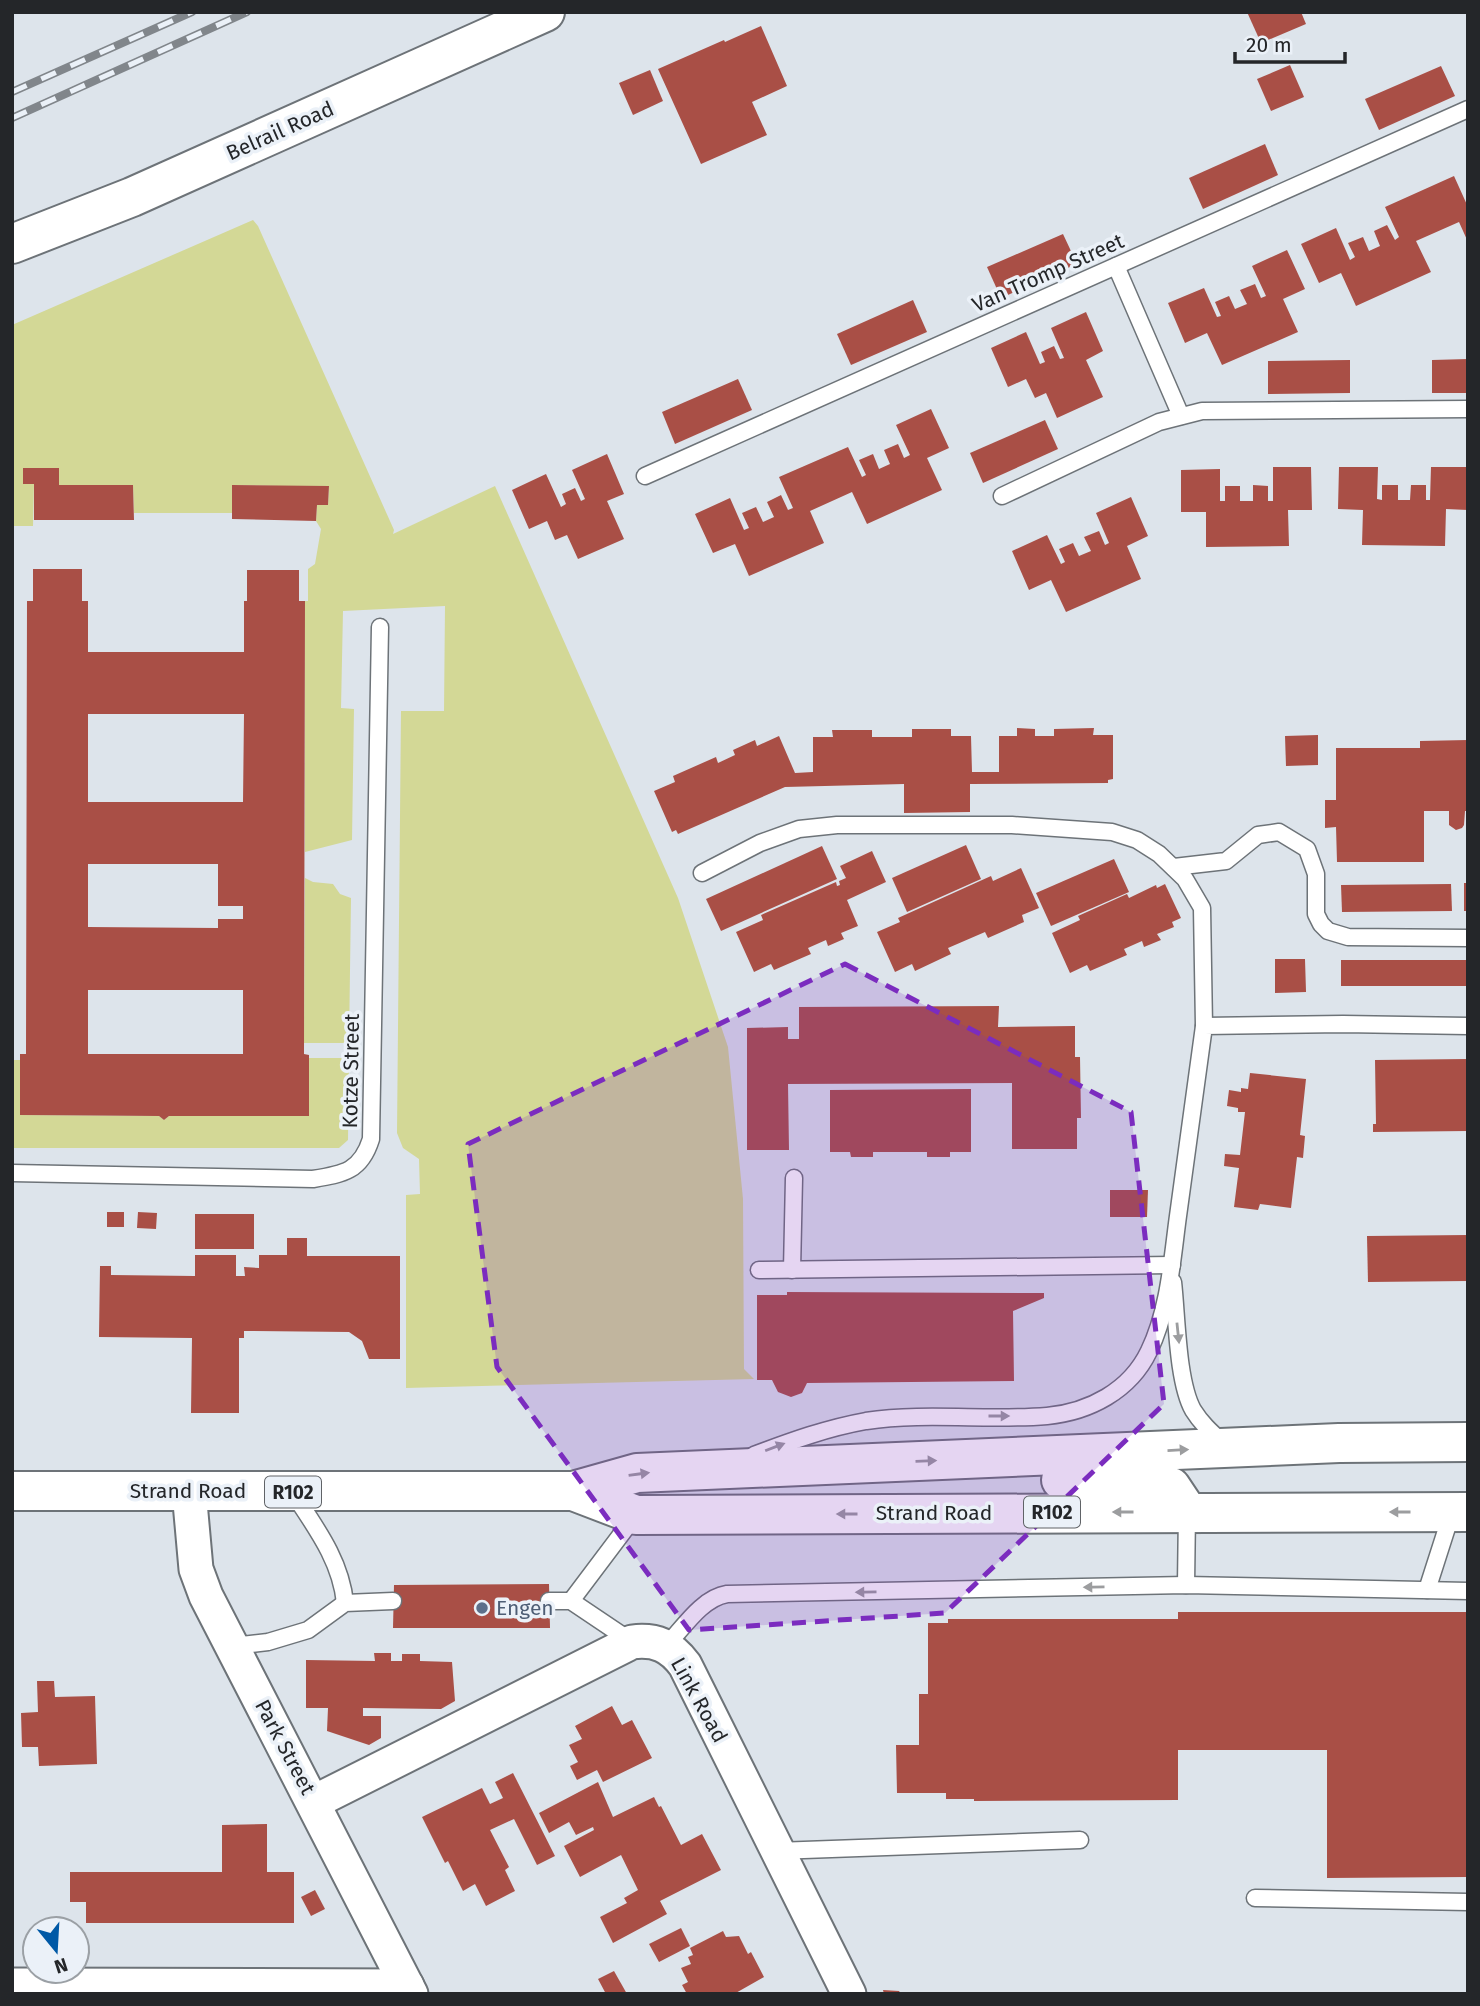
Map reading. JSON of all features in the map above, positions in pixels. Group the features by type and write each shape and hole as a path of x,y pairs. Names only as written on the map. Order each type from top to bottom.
{"main road":[{"name":"Belrail Road","path":"12,244 132,197 545,12"},
{"name":"Strand Road","path":"12,1491 573,1491 637,1473 1228,1448 1468,1441"},
{"path":"989,1459 1049,1480 1139,1480 1171,1487 1187,1511"},
{"name":"Strand Road","path":"573,1491 636,1515 1460,1512"}],"street":[{"name":"Park Street","path":"189,1491 196,1569 206,1595 409,1990"},
{"name":"Link Road","path":"632,1642 656,1642 666,1646 677,1654 685,1665 849,1994"},
{"path":"314,1801 632,1642"},
{"path":"12,1985 409,1990"}],"lane":[{"name":"Van Tromp Street","path":"645,476 1468,109"},
{"path":"1116,266 1181,416"},
{"path":"1002,496 1138,432 1181,416 1223,410 1468,409"},
{"name":"Kotze Street","path":"12,1173 313,1179 353,1169 361,1161 371,1139 380,627"},
{"path":"702,873 760,843 799,830 837,825 1013,825 1112,832 1137,840 1159,853 1185,879 1202,908 1204,1026 1172,1265 1163,1310 1149,1351 1131,1377 1113,1395 1076,1412 1045,1416 937,1416 867,1421 809,1434 711,1471"},
{"path":"1174,867 1226,861 1258,835 1279,832 1307,849 1316,874 1317,914 1328,931 1348,937 1468,938"},
{"path":"1204,1026 1468,1026"},
{"path":"792,1270 794,1178"},
{"path":"759,1270 1172,1265"},
{"path":"1172,1265 1185,1385 1192,1408 1205,1426 1228,1448"},
{"path":"292,1492 335,1560 343,1582 345,1603"},
{"path":"1186,1585 1187,1511"},
{"path":"1427,1590 1460,1512"},
{"path":"571,1601 636,1515"},
{"path":"666,1646 707,1602 716,1596 727,1594 1186,1585 1468,1591"},
{"path":"233,1646 268,1642 308,1630 345,1603 393,1601"},
{"path":"550,1601 571,1601 632,1642"},
{"path":"776,1851 1080,1840"},
{"path":"1255,1898 1468,1902"}],"highlighted area":[{"path":"845,964 1131,1112 1164,1404 945,1613 689,1630 497,1367 468,1144"}],"green space":[{"path":"253,220 394,530 393,534 495,486 678,898 728,1047 743,1199 744,1369 754,1379 406,1388 406,1195 420,1194 419,1159 403,1148 397,1133 401,711 444,711 445,606 343,611 341,708 354,709 352,840 305,852 305,601 308,601 308,569 315,564 321,529 316,521 317,505 328,505 329,487 232,485 232,513 134,513 133,485 59,485 59,468 24,468 34,484 33,526 12,526 12,325"},
{"path":"305,878 313,882 333,884 340,894 351,898 349,1043 304,1043"},
{"path":"309,1058 349,1058 348,1140 339,1148 12,1148 12,1060 20,1060 20,1115 159,1116 164,1120 169,1116 309,1115"}],"building":[{"path":"1247,12 1301,12 1306,24 1261,43"},
{"path":"761,26 787,86 752,102 767,135 701,164 658,69"},
{"path":"1290,65 1304,97 1271,111 1257,79"},
{"path":"1441,66 1455,96 1379,130 1365,99"},
{"path":"650,70 663,101 633,115 619,83"},
{"path":"1265,144 1278,175 1203,209 1189,178"},
{"path":"1454,176 1468,207 1468,242 1459,222 1416,241 1431,272 1356,306 1341,273 1319,283 1301,244 1336,228 1350,260 1355,257 1348,243 1363,237 1369,251 1380,246 1374,231 1387,225 1395,240 1399,237 1385,207"},
{"path":"1063,234 1077,264 1001,298 987,267"},
{"path":"1287,250 1305,289 1283,299 1298,332 1222,365 1207,333 1185,343 1168,303 1204,288 1217,317 1221,316 1215,302 1229,296 1235,309 1247,304 1240,290 1255,284 1261,298 1266,296 1252,266"},
{"path":"913,300 927,332 851,365 837,334"},
{"path":"1086,312 1103,351 1086,360 1103,397 1057,418 1046,393 1035,398 1026,379 1008,387 991,348 1026,332 1040,364 1045,362 1041,352 1054,346 1060,359 1064,358 1051,328"},
{"path":"1468,359 1468,393 1432,393 1432,360"},
{"path":"1350,360 1350,393 1268,394 1268,361"},
{"path":"738,379 752,410 675,444 662,412"},
{"path":"931,409 949,448 927,458 942,490 867,524 852,492 810,511 824,543 749,576 735,544 713,553 695,514 730,498 744,530 749,528 742,513 756,507 763,522 774,517 767,502 781,495 788,510 793,508 779,477 848,447 862,477 866,475 859,460 873,454 879,469 890,464 884,450 898,444 904,458 910,455 896,425"},
{"path":"1045,420 1058,449 983,483 970,453"},
{"path":"607,454 624,494 607,501 624,539 578,559 567,535 555,540 547,521 529,529 512,490 546,474 561,507 566,504 562,494 575,488 581,501 585,499 572,470"},
{"path":"1273,467 1311,467 1312,510 1288,510 1289,546 1206,547 1206,512 1181,512 1181,470 1220,469 1220,501 1225,501 1225,486 1240,486 1240,501 1253,501 1253,485 1268,486 1268,501 1273,501"},
{"path":"1339,467 1378,467 1377,499 1382,500 1382,485 1398,485 1398,500 1410,500 1411,485 1426,485 1426,500 1430,500 1431,467 1468,467 1468,510 1446,509 1445,546 1362,545 1363,510 1338,509"},
{"path":"23,468 59,468 59,485 133,485 134,520 34,520 34,484 23,484"},
{"path":"232,485 329,486 328,505 317,505 316,521 232,519"},
{"path":"1131,497 1148,536 1127,546 1141,579 1066,612 1051,580 1029,590 1012,551 1047,535 1061,564 1065,562 1059,549 1073,543 1079,556 1091,551 1084,537 1099,531 1105,545 1109,543 1096,513"},
{"path":"33,569 82,569 82,601 88,601 88,652 244,652 247,570 299,570 299,601 305,601 304,1054 309,1055 309,1116 169,1116 164,1120 159,1116 20,1115 20,1054 26,1054 27,601 33,601","holes":["88,714 244,714 243,802 88,802","88,864 218,864 218,906 243,906 243,919 218,919 218,928 88,927","88,990 243,990 243,1054 88,1054"]},
{"path":"1017,728 1035,729 1035,736 1054,736 1054,729 1094,728 1093,735 1113,735 1113,779 1108,780 1108,783 970,784 970,812 904,813 904,784 785,787 678,834 676,830 672,832 654,791 675,782 673,776 716,757 718,763 735,755 733,750 755,740 757,746 779,736 795,773 813,772 813,737 833,737 832,730 872,730 872,737 912,737 912,729 951,729 951,736 971,736 972,772 999,772 999,736 1017,736"},
{"path":"1318,735 1318,765 1286,766 1285,736"},
{"path":"1468,740 1468,811 1465,811 1462,828 1456,830 1449,825 1449,811 1424,811 1424,862 1337,862 1336,827 1325,828 1325,800 1336,800 1336,748 1420,748 1420,741"},
{"path":"966,845 981,879 907,912 892,878"},
{"path":"822,846 837,879 721,931 706,899"},
{"path":"872,851 886,882 847,900 858,926 841,933 844,939 828,946 826,940 808,948 811,954 774,970 771,964 754,972 736,932 763,920 761,915 836,882 837,886 840,885 839,881 846,878 840,866"},
{"path":"1114,859 1129,892 1051,926 1036,893"},
{"path":"1021,868 1039,908 1022,915 1024,922 988,938 985,932 948,948 951,954 915,971 912,964 895,972 877,932 900,922 898,918 991,876 993,881"},
{"path":"1464,883 1468,883 1468,911 1464,911"},
{"path":"1165,884 1181,918 1172,922 1174,927 1157,934 1161,940 1144,947 1142,941 1124,949 1127,955 1090,971 1087,965 1070,973 1052,933 1080,920 1078,916 1127,894 1129,898 1156,885 1157,888"},
{"path":"1451,884 1452,911 1342,912 1341,885"},
{"path":"1275,959 1305,959 1306,992 1275,993"},
{"path":"1341,960 1468,960 1468,986 1341,986"},
{"path":"999,1006 998,1027 1075,1026 1075,1057 1080,1057 1081,1118 1077,1118 1077,1149 1012,1149 1012,1083 788,1084 789,1150 747,1150 747,1028 788,1027 788,1039 799,1039 799,1007"},
{"path":"1468,1059 1468,1131 1373,1132 1373,1124 1376,1124 1375,1060"},
{"path":"1250,1073 1306,1079 1300,1135 1305,1136 1303,1158 1297,1157 1291,1208 1260,1204 1258,1210 1234,1207 1239,1168 1224,1166 1225,1154 1240,1155 1245,1112 1238,1112 1238,1108 1227,1106 1229,1090 1241,1092 1241,1088 1248,1089"},
{"path":"971,1089 971,1152 950,1152 950,1157 927,1157 927,1152 873,1152 873,1157 851,1157 850,1152 830,1152 830,1090"},
{"path":"1110,1190 1148,1190 1147,1217 1110,1217"},
{"path":"107,1212 124,1212 124,1227 107,1227"},
{"path":"138,1212 157,1213 156,1229 137,1228"},
{"path":"195,1214 254,1214 254,1249 195,1249"},
{"path":"1468,1235 1468,1281 1368,1282 1367,1236"},
{"path":"287,1238 307,1238 307,1256 400,1256 400,1359 369,1359 362,1341 349,1332 244,1331 244,1338 239,1338 239,1413 191,1413 192,1338 99,1337 100,1266 111,1266 111,1275 195,1276 195,1255 236,1255 236,1276 245,1276 244,1267 259,1268 259,1255 287,1255"},
{"path":"787,1292 1044,1293 1044,1298 1013,1311 1014,1381 807,1383 802,1393 791,1397 778,1392 772,1380 757,1380 757,1295 787,1295"},
{"path":"549,1584 550,1628 393,1628 394,1585"},
{"path":"1178,1612 1468,1612 1468,1877 1327,1878 1327,1750 1178,1750 1178,1800 974,1801 946,1799 946,1793 897,1793 896,1745 919,1745 919,1694 928,1694 928,1623 948,1623 948,1619 1178,1619"},
{"path":"374,1653 391,1653 391,1661 402,1661 402,1654 420,1654 420,1661 452,1662 455,1701 441,1709 363,1708 363,1716 381,1716 381,1738 369,1745 327,1731 328,1708 306,1708 306,1660 375,1661"},
{"path":"37,1681 54,1681 55,1697 95,1696 97,1764 39,1766 38,1747 22,1747 21,1713 38,1712"},
{"path":"612,1706 622,1725 632,1720 652,1758 603,1782 597,1770 577,1780 570,1766 578,1762 569,1745 582,1739 575,1726"},
{"path":"513,1773 555,1856 537,1865 514,1819 490,1830 509,1867 505,1870 515,1891 486,1906 475,1884 463,1891 448,1861 445,1863 422,1817 482,1788 490,1804 503,1798 495,1782"},
{"path":"598,1782 613,1817 654,1797 681,1845 702,1834 721,1870 660,1901 667,1914 613,1943 600,1917 627,1903 624,1898 638,1890 621,1855 580,1877 564,1846 594,1830 593,1827 576,1835 569,1822 549,1833 539,1813"},
{"path":"267,1824 267,1872 294,1872 294,1923 91,1923 91,1915 86,1915 86,1902 70,1902 70,1872 222,1872 222,1825"},
{"path":"315,1890 325,1909 311,1916 301,1897"},
{"path":"681,1928 690,1946 659,1962 649,1944"},
{"path":"723,1931 726,1937 739,1936 764,1977 734,1994 687,1994 682,1985 688,1982 681,1968 691,1964 688,1957 693,1955 690,1948"},
{"path":"614,1971 627,1994 606,1994 598,1979"},
{"path":"883,1990 899,1991 901,1994 884,1994"}],"railway":[{"path":"12,92 192,12"},
{"path":"12,118 247,12"}],"place":[{"name":"Engen","path":"482,1608"}]}
